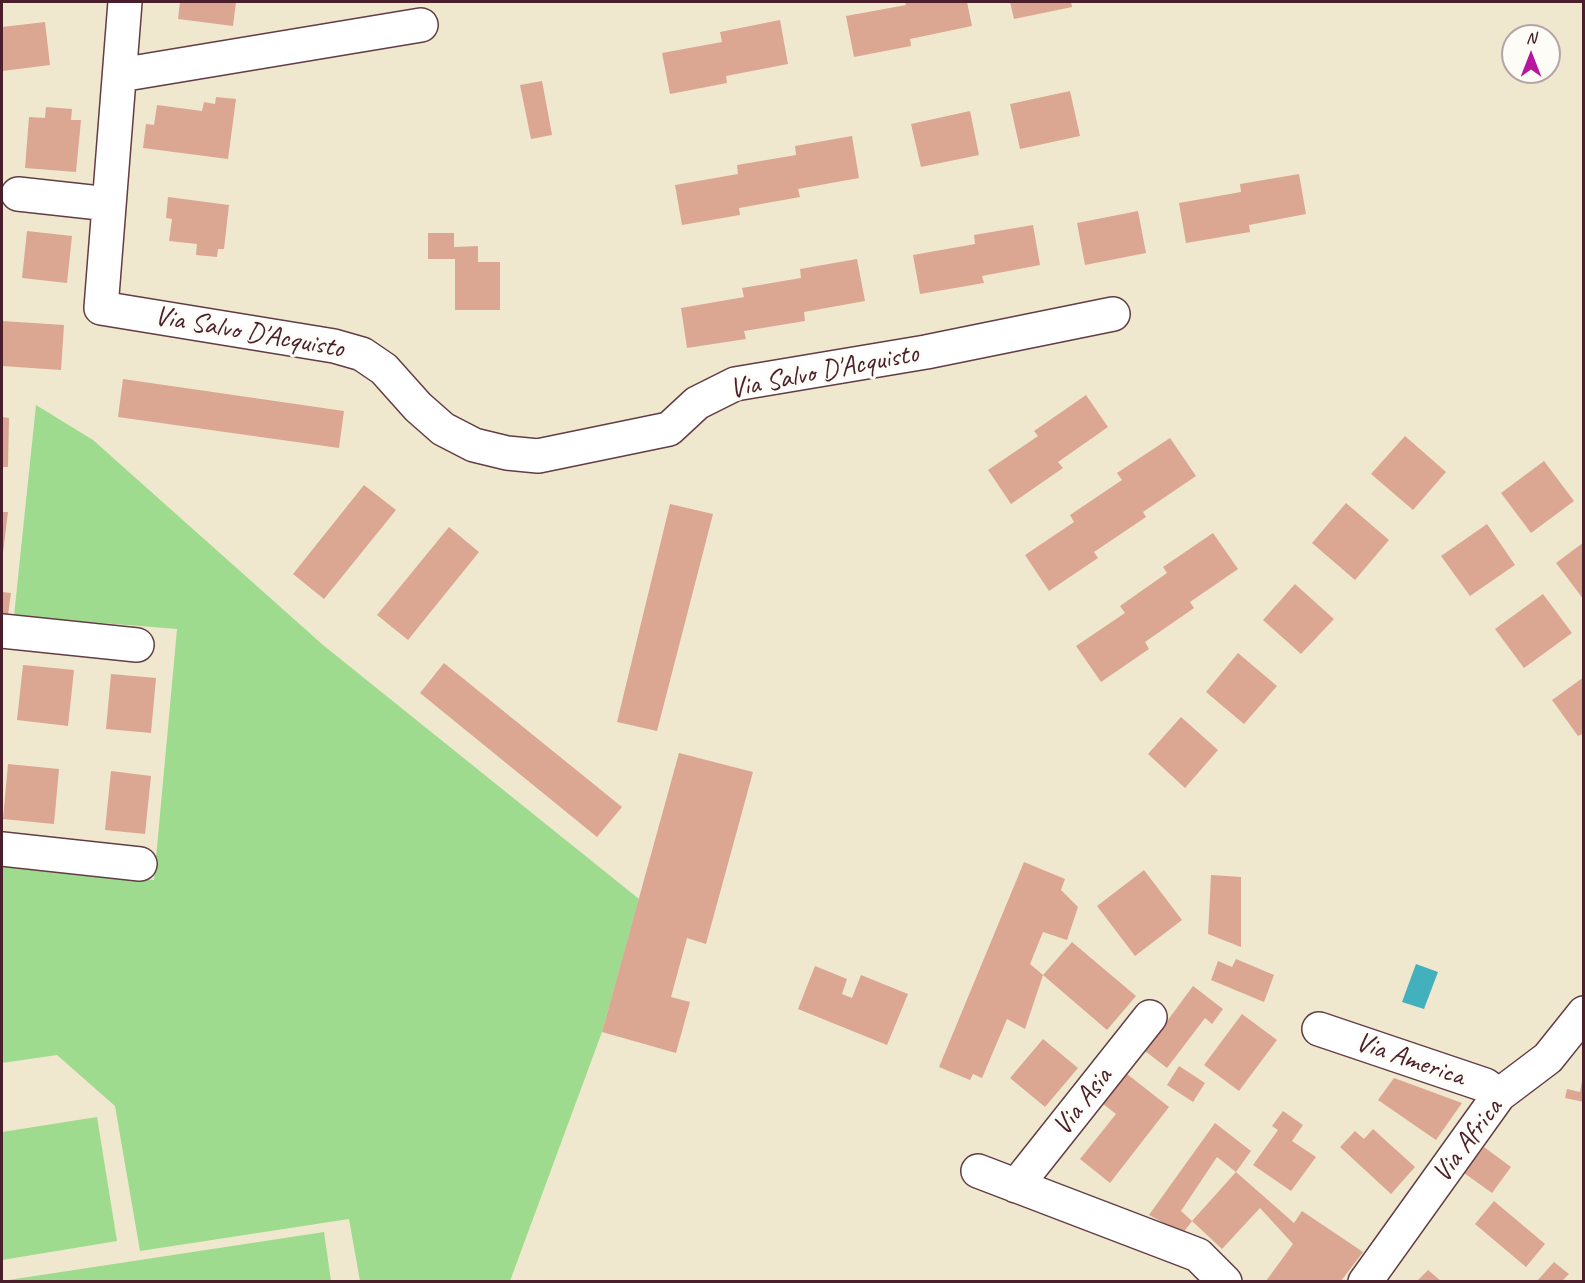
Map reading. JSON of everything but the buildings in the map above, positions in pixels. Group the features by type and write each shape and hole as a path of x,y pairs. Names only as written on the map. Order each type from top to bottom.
{"street":[{"name":"Via Salvo D'Acquisto","path":"125,2 101,308 334,346 362,354 384,369 418,407 443,429 474,445 507,453 538,456 669,429 697,403 735,384 926,352 1113,314"},
{"path":"120,75 421,25"},
{"path":"18,194 110,204"},
{"path":"2,631 137,645"},
{"path":"2,849 140,864"},
{"name":"Via Africa","path":"1365,1281 1499,1095 1548,1058 1584,1013"},
{"name":"Via Asia","path":"1016,1186 1150,1017"},
{"name":"Via America","path":"1319,1029 1485,1085 1499,1095"},
{"path":"978,1172 1198,1255 1225,1281"}],"green space":[{"path":"36,405 93,440 323,645 639,899 602,1032 510,1281 360,1281 349,1219 140,1251 115,1106 57,1055 2,1063 2,865 154,880 177,629 14,616"},
{"path":"97,1117 117,1241 2,1260 2,1132"},
{"path":"324,1232 331,1281 2,1281"}],"water":[{"path":"1416,964 1438,972 1424,1009 1402,1002"}]}
